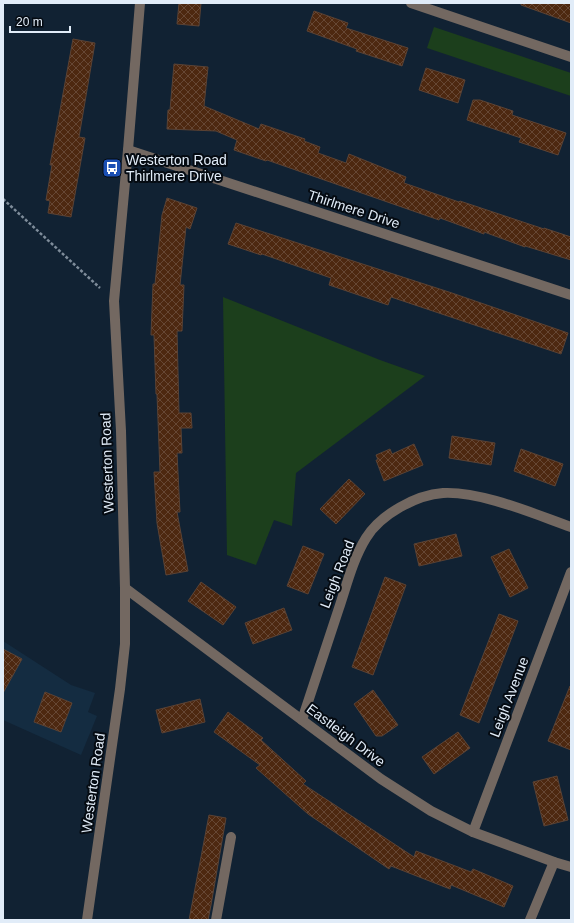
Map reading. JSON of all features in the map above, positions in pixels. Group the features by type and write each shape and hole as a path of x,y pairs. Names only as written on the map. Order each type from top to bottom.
{"street":[{"name":"Westerton Road","path":"86,920 120,689 124,644 126,588 121,430 114,301 140,3"},
{"path":"411,3 571,57"},
{"name":"Thirlmere Drive","path":"128,150 571,294"},
{"name":"Leigh Road","path":"302,720 354,564 367,537 387,515 413,500 442,493 472,496 507,505 571,526"},
{"name":"Leigh Avenue","path":"473,832 571,572"},
{"name":"Eastleigh Drive","path":"126,588 381,779 431,811 473,832 571,867"},
{"path":"216,920 231,837"},
{"path":"530,920 554,862"}],"path":[{"path":"3,199 114,301"}],"shaded area":[{"path":"3,641 71,685 95,693 88,712 97,716 81,755 3,720"}],"green space":[{"path":"434,27 571,73 571,96 427,48"},
{"path":"223,297 380,360 425,376 296,473 292,526 274,520 256,565 227,555"}],"building":[{"path":"179,3 201,3 199,26 177,24"},
{"path":"521,3 571,3 571,23 521,5"},
{"path":"314,11 348,23 346,28 408,48 402,66 356,51 357,49 307,31"},
{"path":"73,39 95,43 79,137 85,138 71,217 48,213 50,201 46,200 52,165 50,165"},
{"path":"174,64 208,67 204,106 259,129 261,124 305,139 304,141 320,147 318,153 346,163 349,154 406,177 404,183 571,237 571,260 525,247 484,232 484,234 440,218 439,220 267,160 266,161 234,150 237,140 216,131 167,129"},
{"path":"426,68 465,80 458,103 419,90"},
{"path":"473,100 480,100 513,111 512,115 566,133 558,155 519,142 521,138 467,120"},
{"path":"167,198 197,208 190,229 186,227 180,285 184,285 182,331 177,331 179,413 191,413 192,428 181,428 182,453 177,453 180,512 177,512 188,571 166,575 157,523 154,472 160,472 154,335 151,335 153,284 155,284 162,215"},
{"path":"236,223 452,293 568,333 561,354 391,297 388,305 329,285 331,278 228,244"},
{"path":"452,436 495,443 491,465 449,458"},
{"path":"414,444 423,465 384,481 376,460 378,460 376,455 390,449 392,454"},
{"path":"521,449 563,464 555,486 514,471"},
{"path":"349,479 365,494 336,524 320,509"},
{"path":"456,534 462,556 419,566 414,544"},
{"path":"303,546 324,554 308,594 287,586"},
{"path":"509,549 528,588 510,597 491,557"},
{"path":"385,577 406,585 373,675 352,667"},
{"path":"201,582 236,607 223,625 188,601"},
{"path":"284,608 292,630 253,644 245,623"},
{"path":"499,614 518,621 479,723 460,715"},
{"path":"3,649 22,659 3,693"},
{"path":"571,686 571,750 548,741"},
{"path":"373,690 398,725 382,736 376,736 354,704"},
{"path":"45,692 72,703 61,732 34,722"},
{"path":"200,699 205,722 162,733 156,710"},
{"path":"228,712 263,738 261,740 306,781 303,784 414,857 416,851 471,872 473,869 513,886 504,907 451,885 450,889 391,866 389,869 308,814 256,768 260,765 214,732"},
{"path":"458,732 470,748 434,774 422,757"},
{"path":"557,776 568,820 544,826 533,782"},
{"path":"209,815 226,818 211,905 208,920 189,920"}],"place":[{"name":"Westerton Road Thirlmere Drive","path":"112,168"}]}
